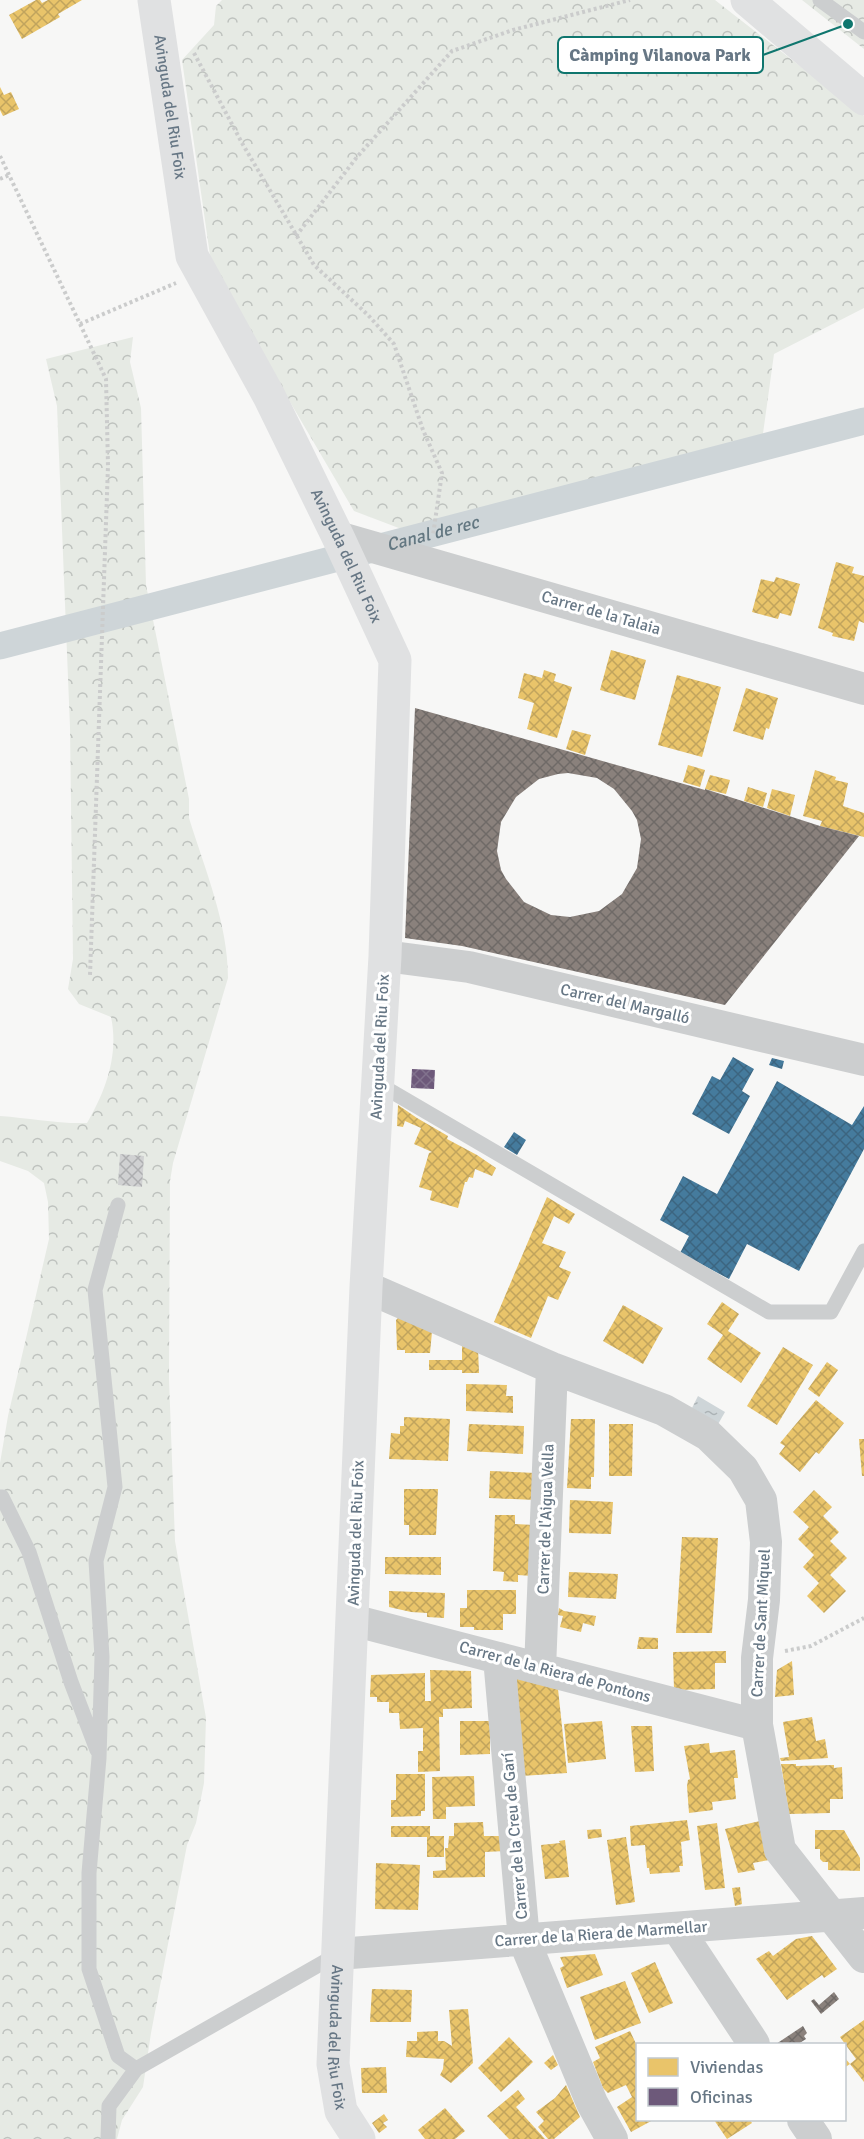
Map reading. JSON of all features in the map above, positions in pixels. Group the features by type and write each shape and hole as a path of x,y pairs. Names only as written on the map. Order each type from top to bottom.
{"street":[{"name":"Avinguda del Riu Foix","path":"154,0 192,256 269,396 395,660 385,956 366,1287 333,2064 341,2111 359,2139"},
{"path":"747,0 864,99"},
{"name":"Carrer de la Talaia","path":"338,537 864,688"},
{"name":"Carrer del Margalló","path":"385,956 470,967 864,1060"},
{"name":"Carrer de Sant Miquel","path":"366,1287 552,1368 664,1410 708,1435 743,1469 761,1500 766,1542 764,1600 757,1658 757,1725 780,1850 864,1957"},
{"name":"Carrer de l'Aigua Vella","path":"540,1669 552,1368"},
{"name":"Carrer de la Riera de Pontons","path":"352,1620 757,1725"},
{"name":"Carrer de la Creu de Garí","path":"499,1658 524,1940 592,2103 612,2139"},
{"name":"Carrer de la Riera de Marmellar","path":"338,1954 864,1913"},
{"path":"678,1929 753,2043"},
{"path":"804,2121 816,2139"}],"lane":[{"path":"820,0 864,32"},
{"path":"377,1083 770,1312 831,1312 864,1251"},
{"path":"117,1205 95,1290 115,1486 96,1562 102,1657 99,1758 89,1874 89,1969 117,2056 136,2069"},
{"path":"0,1497 29,1552 71,1682 99,1758"},
{"path":"108,2139 109,2106 136,2069 338,1954"}],"path":[{"path":"296,236 357,157 452,51 513,30 630,0"},
{"path":"160,37 189,45 242,143 314,265 368,315 393,344 423,430 442,473 432,564"},
{"path":"0,156 106,379 108,466 90,975"},
{"path":"0,179 9,175"},
{"path":"80,324 201,273"},
{"path":"783,1651 811,1646 864,1618"}],"green space":[{"path":"222,0 715,0 864,116 864,308 774,354 761,448 441,544 354,511 212,269 182,60 214,25 216,6"},
{"path":"802,0 864,0 864,49"},
{"path":"133,337 130,362 141,408 146,585 189,799 189,818 220,917 227,957 228,978 173,1163 170,1181 169,1379 175,1541 206,1718 204,1783 196,1823 187,1845 143,2087 122,2120 117,2139 0,2139 0,1463 8,1416 49,1239 48,1202 44,1183 28,1171 0,1161 0,1116 87,1123 105,1085 113,1045 111,1017 79,1004 68,989 73,959 70,727 57,406 46,359"}],"water":[{"path":"698,1396 725,1412 717,1426 691,1410"}],"building: Viviendas":[{"path":"36,0 42,3 48,0 82,0 58,14 60,17 22,39 9,15"},
{"path":"0,87 4,95 11,92 19,109 3,116 0,110"},
{"path":"836,562 854,567 852,573 864,576 864,623 859,621 854,641 832,636 833,633 818,628"},
{"path":"776,577 800,584 791,616 780,613 778,619 752,612 761,579 774,582"},
{"path":"611,650 646,660 635,700 600,690"},
{"path":"544,670 556,674 554,681 572,687 557,738 527,729 534,703 518,698 524,673 542,678"},
{"path":"677,675 721,687 702,757 658,745"},
{"path":"746,688 778,698 769,729 766,728 763,740 733,731"},
{"path":"572,730 591,735 585,755 566,749"},
{"path":"688,765 705,770 700,787 683,782"},
{"path":"815,770 836,777 835,780 848,783 843,806 864,813 864,837 820,826 822,821 803,816"},
{"path":"710,775 730,780 726,794 705,789"},
{"path":"748,787 767,793 763,807 744,801"},
{"path":"772,789 795,795 790,816 767,808"},
{"path":"398,1105 448,1136 447,1139 496,1168 492,1176 475,1169 473,1178 469,1177 465,1182 458,1208 430,1200 432,1191 419,1187 429,1153 432,1152 414,1144 421,1128 405,1121 403,1127 397,1126"},
{"path":"547,1197 575,1214 569,1224 554,1216 542,1243 566,1252 559,1267 571,1272 558,1300 548,1296 531,1338 494,1322"},
{"path":"722,1302 739,1314 728,1331 761,1353 741,1383 707,1359 723,1335 707,1324"},
{"path":"623,1305 663,1328 643,1364 603,1341"},
{"path":"399,1317 432,1332 430,1353 405,1353 405,1350 397,1350 396,1320"},
{"path":"462,1339 478,1348 479,1373 462,1373 462,1370 429,1370 429,1360 462,1360"},
{"path":"783,1347 813,1365 777,1425 747,1406"},
{"path":"827,1362 838,1370 819,1397 808,1389"},
{"path":"466,1384 507,1385 506,1396 513,1396 513,1413 466,1411"},
{"path":"816,1400 844,1423 819,1454 816,1452 800,1472 779,1454 785,1446 780,1443"},
{"path":"404,1417 450,1419 448,1461 389,1459 391,1433 400,1434 400,1426 404,1426"},
{"path":"571,1419 595,1419 594,1477 591,1477 591,1489 567,1488"},
{"path":"469,1424 524,1426 523,1454 467,1451"},
{"path":"609,1424 633,1424 632,1476 609,1476"},
{"path":"859,1439 864,1439 864,1476 862,1476"},
{"path":"490,1471 536,1473 535,1500 489,1498"},
{"path":"404,1489 438,1489 436,1535 409,1535 409,1525 404,1525"},
{"path":"814,1490 832,1507 823,1516 839,1532 830,1541 847,1558 830,1575 846,1591 824,1613 807,1596 819,1583 803,1567 814,1555 798,1539 809,1527 793,1512"},
{"path":"570,1500 613,1502 611,1534 569,1533"},
{"path":"495,1515 515,1515 515,1524 534,1525 532,1576 518,1575 518,1582 503,1581 504,1572 493,1571"},
{"path":"682,1537 718,1538 712,1633 676,1633"},
{"path":"385,1557 441,1557 441,1575 385,1574"},
{"path":"569,1572 618,1574 616,1599 568,1597"},
{"path":"467,1590 516,1590 516,1614 503,1614 503,1630 474,1630 474,1627 460,1627 460,1608 467,1608"},
{"path":"389,1591 445,1593 444,1618 427,1617 427,1613 389,1607"},
{"path":"559,1608 564,1611 596,1616 594,1626 583,1623 581,1632 560,1627 563,1616 558,1615"},
{"path":"639,1637 658,1638 658,1649 637,1649"},
{"path":"726,1651 726,1663 715,1663 715,1689 674,1690 673,1652"},
{"path":"792,1661 794,1695 775,1697 777,1670"},
{"path":"430,1670 471,1671 472,1708 443,1709 443,1717 439,1717 440,1771 418,1772 418,1751 423,1751 423,1728 400,1729 399,1713 389,1713 389,1702 377,1702 377,1697 370,1697 371,1675 425,1673 425,1701 431,1701"},
{"path":"517,1678 558,1689 567,1773 521,1776 512,1682"},
{"path":"812,1717 816,1741 825,1739 828,1758 781,1761 780,1758 789,1757 783,1722"},
{"path":"460,1721 490,1721 490,1754 460,1755"},
{"path":"602,1721 606,1759 568,1763 564,1724"},
{"path":"631,1726 652,1726 654,1771 635,1772"},
{"path":"709,1743 710,1753 735,1750 738,1778 734,1778 736,1799 712,1802 713,1810 689,1813 687,1786 690,1779 684,1746"},
{"path":"781,1764 842,1767 843,1799 830,1799 830,1813 789,1814"},
{"path":"396,1774 425,1774 425,1811 421,1811 421,1816 391,1817 391,1800 396,1800"},
{"path":"474,1776 475,1806 446,1807 446,1819 433,1819 432,1777"},
{"path":"687,1820 690,1840 681,1842 683,1866 679,1866 680,1872 650,1874 647,1868 645,1845 631,1846 630,1826"},
{"path":"760,1821 769,1860 753,1863 755,1870 738,1873 725,1829"},
{"path":"483,1822 484,1836 503,1836 505,1851 485,1852 485,1877 433,1878 433,1871 446,1870 445,1848 448,1848 449,1836 454,1836 454,1823"},
{"path":"717,1823 725,1888 705,1890 697,1826"},
{"path":"391,1826 430,1826 430,1836 444,1836 444,1857 427,1857 427,1837 391,1837"},
{"path":"601,1829 602,1837 588,1839 587,1830"},
{"path":"815,1830 844,1830 860,1858 860,1871 828,1870 828,1862 820,1859 820,1849 815,1849"},
{"path":"626,1837 635,1902 616,1905 607,1840"},
{"path":"565,1840 569,1877 545,1879 541,1845 560,1843 559,1841"},
{"path":"376,1863 420,1865 418,1910 375,1909"},
{"path":"740,1887 742,1904 735,1906 732,1888"},
{"path":"812,1936 837,1969 824,1978 822,1975 787,2000 756,1959 769,1951 773,1956 796,1939"},
{"path":"595,1954 603,1975 567,1988 560,1968 564,1966 560,1957"},
{"path":"655,1962 673,2003 649,2013 631,1973"},
{"path":"625,1981 641,2023 595,2040 580,1997"},
{"path":"372,1989 412,1990 411,2022 370,2022"},
{"path":"468,2009 473,2063 451,2083 440,2075 444,2059 406,2057 407,2041 417,2041 417,2032 438,2031 438,2041 444,2041 452,2046 449,2010"},
{"path":"864,2020 864,2082 850,2064 856,2059 840,2037"},
{"path":"630,2031 636,2044 636,2121 651,2121 631,2132 617,2107 632,2097 626,2085 608,2093 603,2088 593,2062 600,2058 595,2047"},
{"path":"509,2037 533,2062 501,2092 478,2068"},
{"path":"553,2055 558,2065 551,2070 544,2063"},
{"path":"386,2067 387,2093 362,2093 361,2068"},
{"path":"566,2085 580,2117 554,2139 548,2139 538,2127 544,2121 536,2112 555,2098"},
{"path":"518,2090 525,2099 516,2107 545,2139 509,2139 487,2116"},
{"path":"445,2108 465,2131 455,2139 425,2139 418,2130"},
{"path":"384,2114 388,2120 383,2123 387,2127 379,2133 372,2123"},
{"path":"715,2121 751,2121 752,2123 727,2139"}],"building: Oficinas":[{"path":"412,1069 435,1070 434,1089 411,1088"}],"building: Público":[{"path":"733,1057 754,1069 742,1091 750,1096 729,1134 692,1114 712,1076 720,1080"},
{"path":"772,1058 784,1061 782,1069 769,1065"},
{"path":"777,1081 852,1125 864,1106 864,1149 799,1271 747,1244 729,1279 680,1253 689,1236 660,1220 683,1176 717,1194"},
{"path":"514,1132 526,1140 517,1155 504,1147"}],"building: Industria":[{"path":"415,708 705,789 820,826 859,836 725,1005 462,946 405,938","holes":["568,773 597,778 614,789 637,820 641,839 637,868 622,894 599,911 570,917 551,915 524,902 501,870 497,851 501,822 516,797 539,779"]},
{"path":"834,1992 839,1999 821,2014 811,2001 814,1999 819,2005"},
{"path":"803,2026 807,2033 804,2036 806,2039 800,2043 778,2043"}],"building: Otros":[{"path":"120,1154 144,1156 142,1187 118,1185"}],"waterway":[{"name":"Canal de rec","path":"0,646 864,421"}],"place":[{"name":"Càmping Vilanova Park","path":"848,24"}]}
